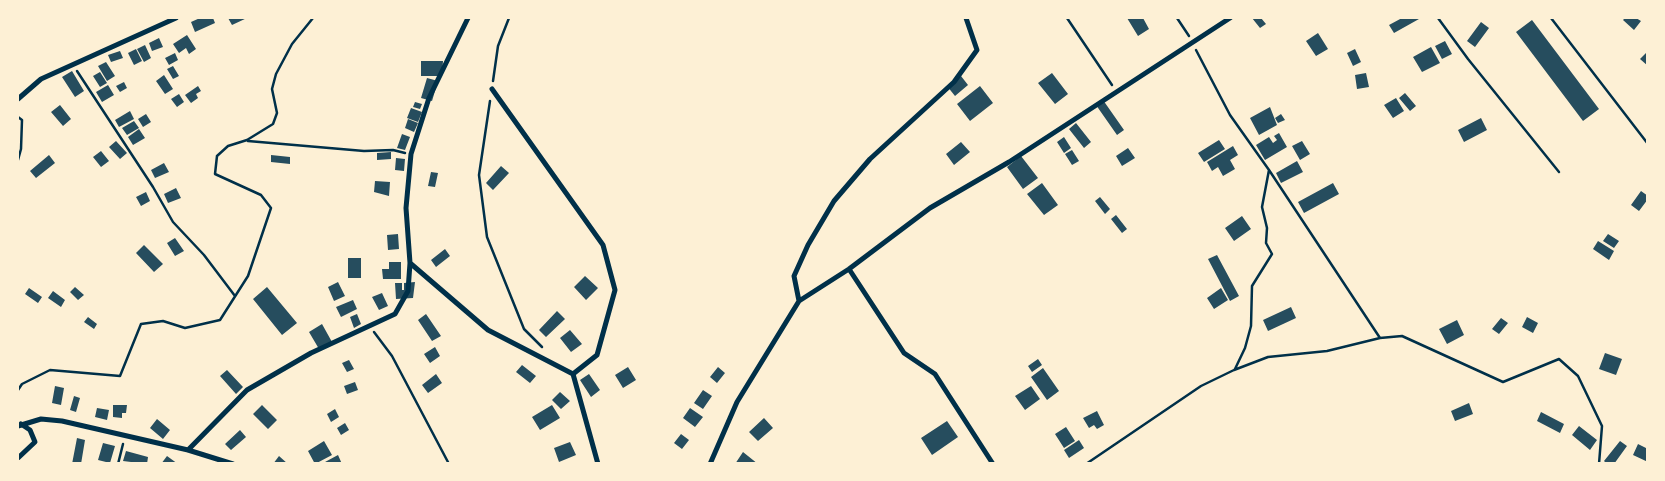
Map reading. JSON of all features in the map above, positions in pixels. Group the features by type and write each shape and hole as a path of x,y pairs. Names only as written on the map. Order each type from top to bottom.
{"street":[{"path":"18,98 41,79 176,18"},
{"path":"188,450 247,390 311,353 395,314 408,291 410,263 406,208 411,154 429,98 468,18"},
{"path":"799,301 794,276 808,245 834,200 870,159 954,82 977,50 966,18"},
{"path":"710,464 737,402 799,301 849,269 930,208 1009,162 1230,18"},
{"path":"492,89 602,245 613,281 615,290 597,355 573,374"},
{"path":"410,263 488,330 573,374 598,464"},
{"path":"849,269 904,353 935,374 993,464"},
{"path":"19,425 41,419 62,421 188,450 233,464"},
{"path":"18,458 35,442 30,430 19,425"}],"path":[{"path":"18,390 22,384 50,370 120,376 141,324 163,321 185,328 220,320 248,276 271,208 260,195 215,174 217,156 228,146 246,140 273,124 277,113 272,89 276,74 292,44 313,18"},
{"path":"509,18 498,46 479,175 487,237 524,329 546,351"},
{"path":"1067,18 1117,92"},
{"path":"1178,18 1230,115 1269,170 1380,338"},
{"path":"1438,18 1468,59 1559,172"},
{"path":"1551,18 1648,144"},
{"path":"72,64 153,187 173,222 204,254 236,296"},
{"path":"18,118 22,120 21,149 18,160"},
{"path":"246,140 364,151 392,150 411,154"},
{"path":"1234,370 1246,348 1251,326 1252,286 1272,254 1266,243 1267,228 1262,207 1269,170"},
{"path":"370,327 392,356 449,464"},
{"path":"1086,464 1201,386 1234,370 1268,357 1327,351 1380,338 1402,336 1503,382 1559,359 1578,376 1602,426 1599,464"},
{"path":"118,464 126,436"}],"building":[{"path":"200,18 213,18 215,23 195,32 191,22"},
{"path":"228,18 247,18 232,25"},
{"path":"1127,18 1143,18 1149,29 1138,36"},
{"path":"1252,18 1261,18 1266,24 1260,28"},
{"path":"1402,18 1419,19 1394,33 1389,25"},
{"path":"1625,18 1636,18 1641,21 1634,30 1623,20"},
{"path":"1532,20 1599,109 1583,121 1516,32"},
{"path":"1481,22 1489,28 1475,47 1467,41"},
{"path":"1318,33 1328,49 1316,56 1306,41"},
{"path":"187,35 196,49 189,54 186,48 179,53 173,44"},
{"path":"159,38 163,47 152,51 149,43"},
{"path":"1445,41 1452,54 1442,59 1435,46"},
{"path":"145,45 151,58 144,62 137,49"},
{"path":"1431,47 1440,63 1422,72 1413,57"},
{"path":"136,49 142,61 134,65 128,53"},
{"path":"1355,49 1361,62 1353,66 1347,53"},
{"path":"120,51 123,58 111,62 108,55"},
{"path":"1648,51 1648,66 1640,59"},
{"path":"175,53 178,60 169,65 165,58"},
{"path":"421,61 443,61 442,76 421,76"},
{"path":"106,62 115,76 107,81 98,66"},
{"path":"173,66 179,76 173,79 167,69"},
{"path":"72,71 84,91 75,97 62,77"},
{"path":"100,72 107,83 100,87 93,76"},
{"path":"1052,73 1068,94 1055,104 1038,83"},
{"path":"1366,73 1369,87 1357,89 1355,75"},
{"path":"164,75 173,89 165,94 156,81"},
{"path":"961,76 968,85 955,96 947,86"},
{"path":"427,78 438,81 432,101 421,98"},
{"path":"124,82 127,88 120,92 116,86"},
{"path":"108,85 114,95 102,102 96,92"},
{"path":"198,86 201,91 196,94 198,98 191,103 185,95"},
{"path":"980,86 993,103 970,121 957,104"},
{"path":"1405,93 1416,106 1410,111 1399,98"},
{"path":"179,94 184,102 177,107 171,99"},
{"path":"1396,98 1404,111 1393,118 1384,105"},
{"path":"1103,100 1124,130 1117,135 1096,105"},
{"path":"415,102 422,104 420,109 413,107"},
{"path":"60,105 71,119 63,126 51,112"},
{"path":"1270,107 1277,125 1259,135 1250,118"},
{"path":"411,108 422,112 418,122 407,118"},
{"path":"130,111 134,119 119,127 115,120"},
{"path":"146,114 151,122 143,127 138,119"},
{"path":"1281,114 1285,120 1278,123 1275,118"},
{"path":"1481,118 1487,130 1464,142 1458,130"},
{"path":"408,119 418,123 414,132 405,128"},
{"path":"134,121 139,128 127,135 122,128"},
{"path":"1076,123 1091,142 1084,148 1069,129"},
{"path":"139,129 145,138 133,145 128,137"},
{"path":"1279,133 1287,147 1265,160 1256,145 1269,137 1273,143 1277,140 1274,136"},
{"path":"402,134 410,137 405,150 397,148"},
{"path":"1064,137 1071,148 1064,153 1057,142"},
{"path":"1219,140 1225,149 1204,162 1198,153"},
{"path":"116,141 127,153 120,159 109,147"},
{"path":"1302,141 1310,154 1300,160 1292,146"},
{"path":"961,142 970,152 954,165 946,154"},
{"path":"1233,146 1238,155 1230,160 1235,169 1223,176 1218,167 1212,171 1207,162"},
{"path":"1128,148 1135,158 1122,166 1116,156"},
{"path":"1072,150 1079,161 1072,165 1065,154"},
{"path":"101,151 109,161 101,167 93,157"},
{"path":"391,152 391,159 377,160 377,153"},
{"path":"49,155 55,163 36,178 30,171"},
{"path":"271,155 290,157 290,164 271,162"},
{"path":"1021,156 1038,178 1023,189 1007,167"},
{"path":"396,158 405,159 404,171 395,170"},
{"path":"1297,161 1303,172 1281,183 1276,173"},
{"path":"164,163 169,172 155,178 151,170"},
{"path":"501,166 509,173 493,190 486,183"},
{"path":"431,172 438,173 435,187 428,186"},
{"path":"375,181 390,182 389,196 374,192"},
{"path":"1042,183 1058,205 1044,215 1027,194"},
{"path":"1333,183 1339,194 1304,213 1298,202"},
{"path":"176,188 181,198 168,203 164,194"},
{"path":"1641,191 1648,196 1648,199 1639,211 1631,205"},
{"path":"146,192 150,201 141,206 136,197"},
{"path":"1100,197 1110,209 1105,214 1095,201"},
{"path":"1116,215 1127,229 1122,233 1111,219"},
{"path":"1242,216 1251,229 1234,241 1225,228"},
{"path":"398,234 399,249 388,250 387,235"},
{"path":"1608,234 1619,241 1614,248 1603,241"},
{"path":"175,238 184,251 175,256 167,243"},
{"path":"1598,241 1614,251 1609,260 1593,249"},
{"path":"144,245 163,264 154,272 136,253"},
{"path":"445,249 450,256 436,267 431,260"},
{"path":"1217,255 1239,296 1230,301 1208,259"},
{"path":"348,258 361,258 361,278 348,278"},
{"path":"389,262 401,262 401,279 383,279 382,269 389,269"},
{"path":"585,276 598,288 586,300 574,287"},
{"path":"338,282 345,296 334,301 328,287"},
{"path":"415,282 413,298 396,299 395,283 402,283 402,290 404,290 404,283"},
{"path":"75,287 84,295 78,300 70,292"},
{"path":"267,287 297,323 282,335 253,299"},
{"path":"29,288 42,297 38,303 25,294"},
{"path":"1221,288 1228,300 1214,309 1207,298"},
{"path":"53,291 65,300 61,307 48,298"},
{"path":"382,293 388,306 379,310 372,297"},
{"path":"353,300 357,309 341,317 336,307"},
{"path":"1291,307 1296,318 1268,331 1263,320"},
{"path":"557,311 565,319 546,337 539,330"},
{"path":"357,314 361,324 354,328 350,317"},
{"path":"426,314 441,336 432,341 418,320"},
{"path":"88,317 97,324 94,329 84,322"},
{"path":"1527,317 1538,323 1533,333 1522,327"},
{"path":"1501,318 1508,323 1499,334 1492,329"},
{"path":"1457,320 1464,335 1447,344 1439,329"},
{"path":"322,324 332,342 319,349 309,332"},
{"path":"570,330 582,344 571,352 560,338"},
{"path":"435,347 440,356 430,363 424,354"},
{"path":"1605,353 1622,359 1616,375 1599,369"},
{"path":"1038,359 1042,365 1032,372 1028,366"},
{"path":"349,360 354,369 347,372 342,363"},
{"path":"522,365 536,376 530,383 516,372"},
{"path":"628,367 636,380 623,388 615,375"},
{"path":"718,367 725,373 717,383 710,377"},
{"path":"1043,368 1059,391 1047,400 1031,377"},
{"path":"227,370 243,387 236,394 220,376"},
{"path":"436,374 442,383 428,393 422,385"},
{"path":"589,374 600,390 591,397 580,380"},
{"path":"355,382 358,390 347,394 344,386"},
{"path":"55,386 64,388 61,405 52,403"},
{"path":"1031,386 1040,399 1025,410 1015,396"},
{"path":"703,390 712,396 703,409 694,403"},
{"path":"560,392 570,401 561,409 552,400"},
{"path":"74,396 80,398 76,412 70,410"},
{"path":"1469,403 1473,414 1455,421 1451,411"},
{"path":"113,405 127,405 126,413 122,413 122,418 113,417"},
{"path":"262,405 277,420 268,429 253,414"},
{"path":"552,405 560,418 540,430 532,417"},
{"path":"97,408 109,410 107,420 95,417"},
{"path":"690,408 703,417 695,427 683,418"},
{"path":"335,409 339,417 331,422 327,414"},
{"path":"1097,411 1104,425 1097,429 1094,425 1089,428 1083,418"},
{"path":"1541,412 1564,424 1560,433 1537,421"},
{"path":"764,418 773,428 758,441 749,432"},
{"path":"157,419 170,430 163,439 150,428"},
{"path":"947,421 958,437 932,455 921,438"},
{"path":"345,423 349,430 341,435 337,428"},
{"path":"1579,426 1597,440 1590,450 1572,435"},
{"path":"1066,427 1075,441 1064,448 1055,434"},
{"path":"240,430 246,437 231,450 225,444"},
{"path":"681,434 689,440 682,449 674,443"},
{"path":"77,438 85,440 81,464 72,464"},
{"path":"1079,440 1084,448 1069,458 1064,450"},
{"path":"324,441 332,455 315,464 308,451"},
{"path":"1620,441 1627,446 1614,464 1607,464 1604,461"},
{"path":"570,442 576,455 559,462 554,448"},
{"path":"103,443 115,446 110,463 98,460"},
{"path":"1638,444 1648,449 1648,462 1633,455"},
{"path":"126,451 148,457 147,464 123,461"},
{"path":"743,452 758,464 735,464"},
{"path":"338,455 342,464 325,464 325,462"},
{"path":"167,456 178,464 161,464"},
{"path":"279,456 288,464 273,464"}]}
